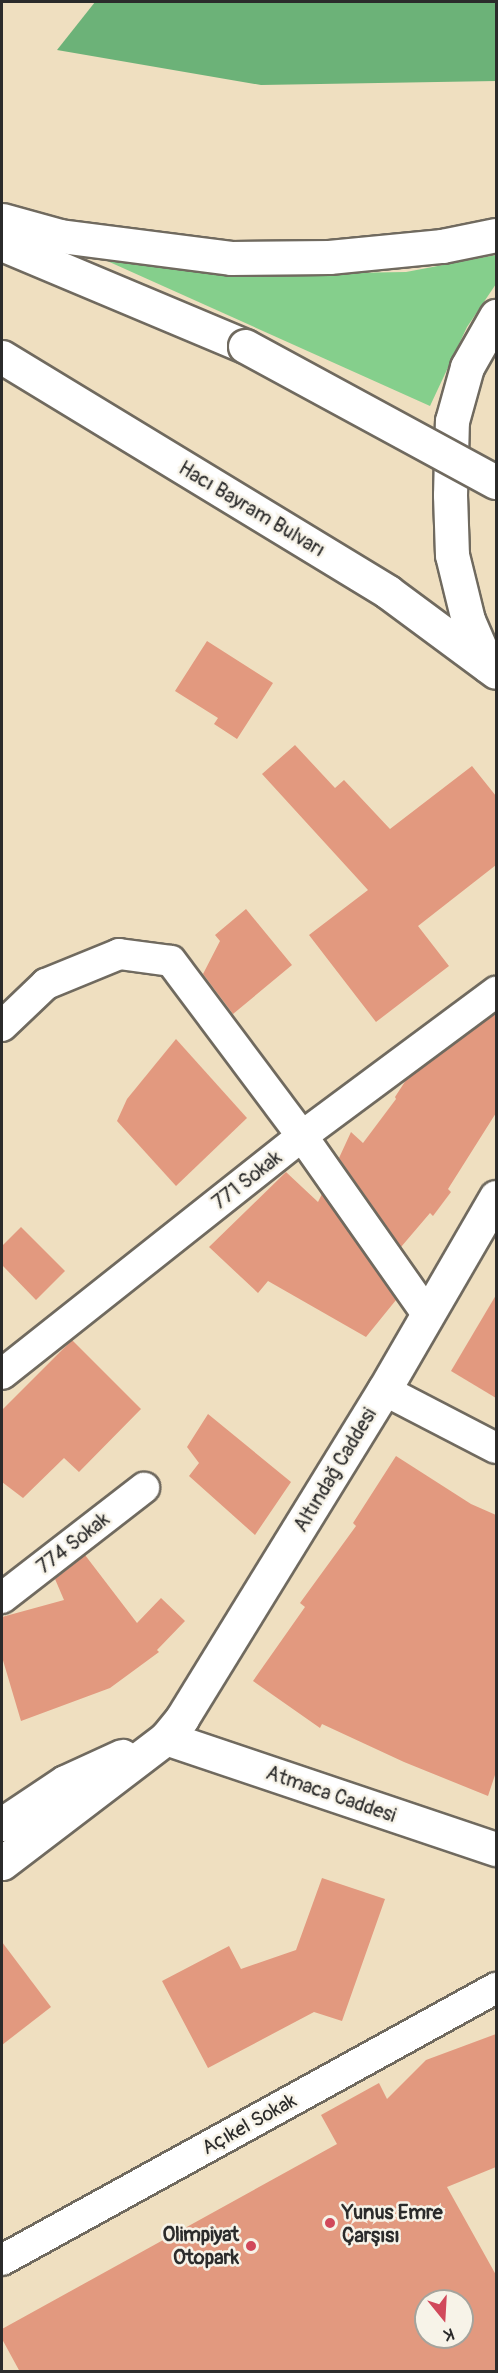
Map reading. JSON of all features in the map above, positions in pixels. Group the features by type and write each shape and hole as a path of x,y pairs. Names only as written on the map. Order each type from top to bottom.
{"main road":[{"path":"2,220 60,236 231,258 329,256 442,246 496,235"},
{"path":"2,244 245,346 496,482"},
{"path":"492,669 468,620 452,555 450,495 452,421 467,367 496,316"},
{"name":"Hacı Bayram Bulvarı","path":"2,357 388,592 492,669"},
{"name":"Altındağ Caddesi","path":"2,1863 166,1738 202,1689 384,1390 496,1197"},
{"path":"2,1824 65,1782 166,1738"},
{"name":"Atmaca Caddesi","path":"166,1738 496,1849"}],"street":[{"path":"2,1026 46,984 119,954 171,961 302,1136 427,1314"},
{"name":"771 Sokak","path":"2,1374 302,1136 496,992"},
{"path":"384,1390 496,1448"},
{"name":"774 Sokak","path":"2,1598 144,1488"},
{"name":"Açıkel Sokak","path":"2,2260 496,1988"}],"green space":[{"path":"95,2 496,2 496,81 261,85 57,50"},
{"path":"496,255 496,284 467,327 430,406 105,260 232,275 406,272"}],"building":[{"path":"207,641 273,683 237,739 214,724 218,718 175,691"},
{"path":"295,745 335,788 344,780 390,829 472,766 496,796 496,865 418,926 449,966 376,1022 309,935 368,890 262,774"},
{"path":"246,909 292,965 233,1014 203,974 220,941 215,935"},
{"path":"496,1013 496,1113 448,1189 451,1192 433,1216 430,1213 401,1247 339,1158 351,1132 363,1143 396,1099 395,1097 406,1080"},
{"path":"176,1039 247,1118 176,1186 117,1121 127,1099"},
{"path":"286,1172 318,1202 322,1194 396,1300 366,1337 268,1281 258,1293 209,1247"},
{"path":"21,1227 65,1271 36,1300 2,1265 2,1246"},
{"path":"496,1295 496,1398 451,1371"},
{"path":"72,1340 141,1409 79,1472 64,1458 23,1498 2,1482 2,1410"},
{"path":"208,1414 291,1482 255,1535 189,1476 199,1463 187,1447"},
{"path":"396,1456 471,1504 496,1515 496,1772 488,1796 404,1762 322,1724 320,1728 253,1681 305,1607 300,1603 356,1526 353,1523"},
{"path":"85,1555 137,1623 161,1598 185,1621 157,1650 159,1652 110,1688 21,1721 2,1657 2,1617 64,1600 55,1579"},
{"path":"322,1878 385,1899 342,2021 314,2012 208,2068 162,1981 229,1946 241,1969 296,1950"},
{"path":"2,1942 51,2007 2,2045"},
{"name":"Yunus Emre Çarşısı","path":"496,2034 496,2167 447,2187 496,2275 496,2372 20,2372 2,2339 2,2329 337,2144 321,2115 379,2083 387,2099 426,2060"}],"place":[{"name":"Yunus Emre Çarşısı","path":"330,2223"},
{"name":"Olimpiyat Otopark","path":"251,2246"}]}
